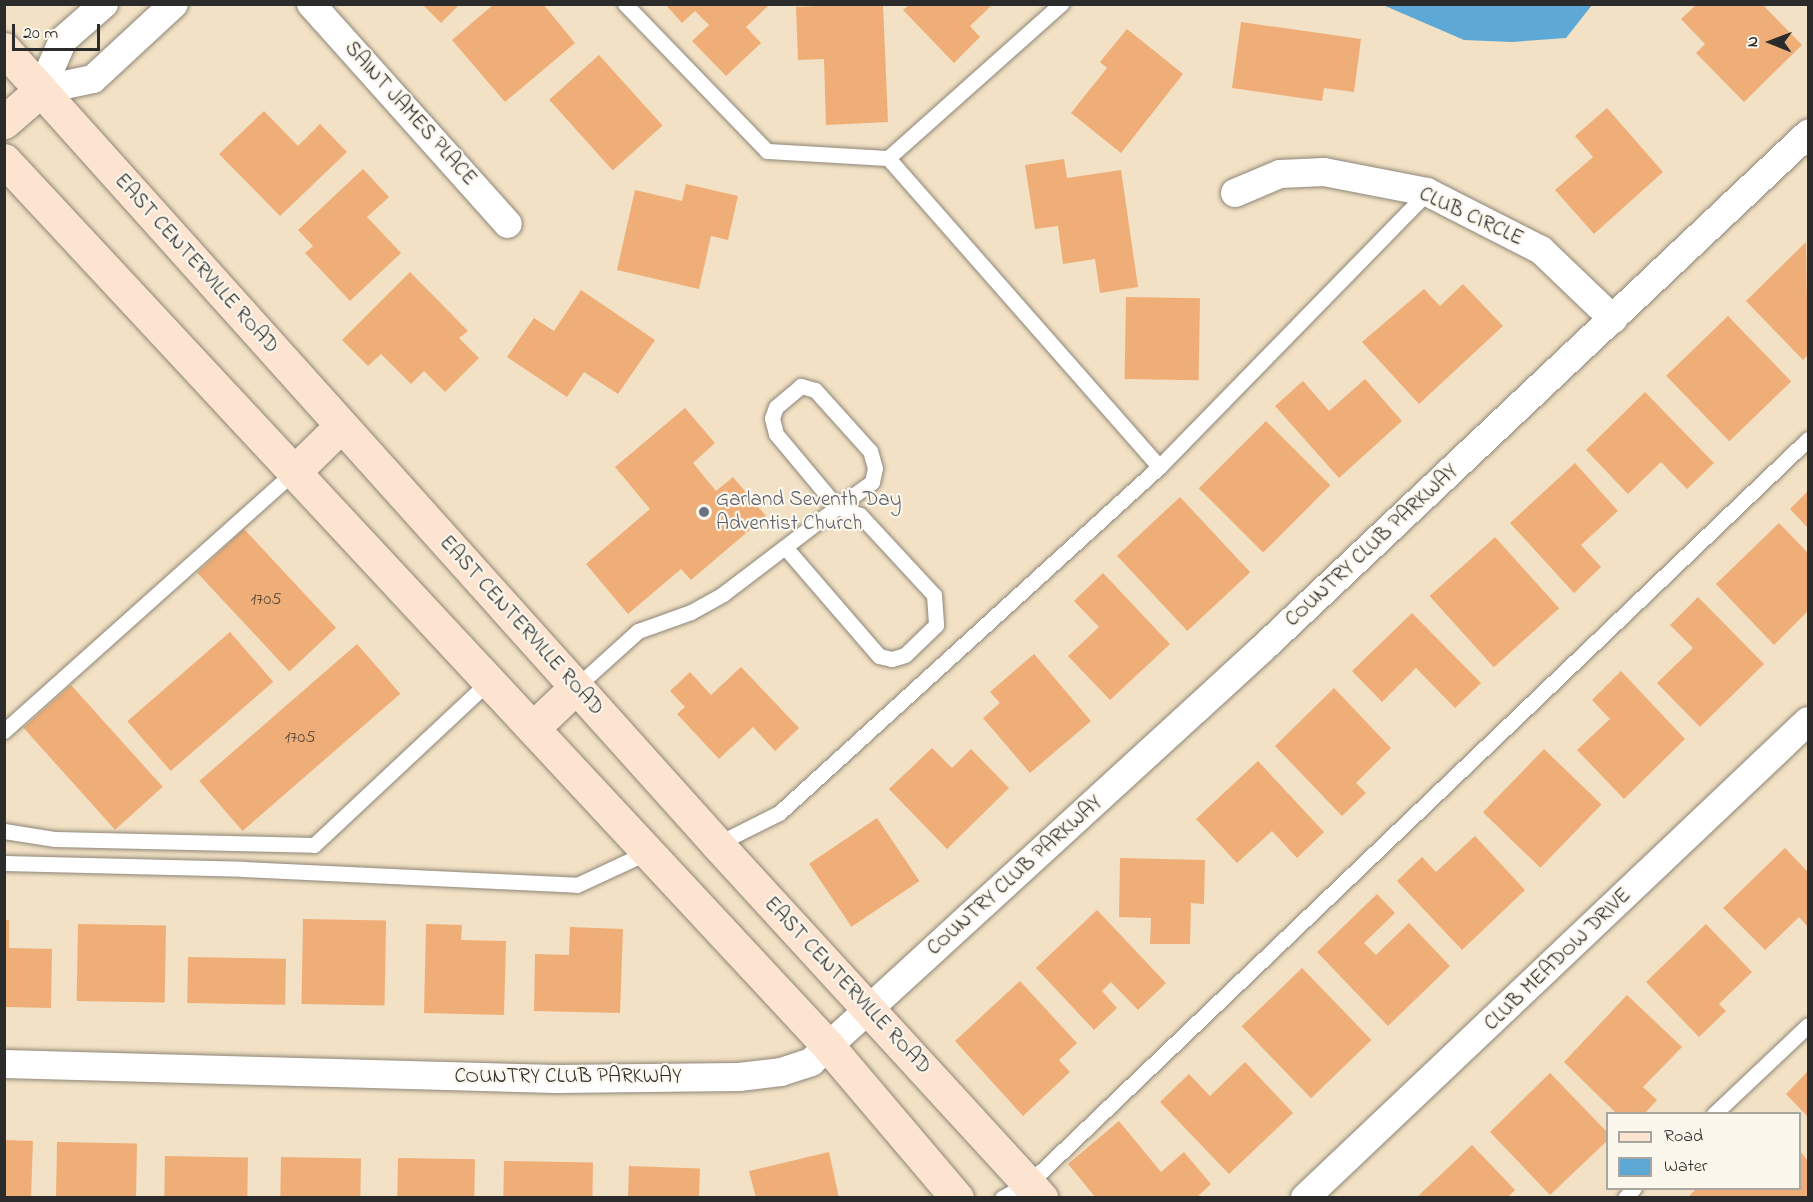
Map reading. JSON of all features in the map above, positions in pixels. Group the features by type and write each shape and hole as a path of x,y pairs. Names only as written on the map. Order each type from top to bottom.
{"main road":[{"name":"EAST CENTERVILLE ROAD","path":"4,49 866,1009 1024,1192"},
{"path":"4,122 41,90"},
{"path":"4,160 829,1047 957,1197"},
{"path":"294,472 341,426"},
{"path":"533,728 576,687"}],"street":[{"path":"41,90 63,40 104,4"},
{"path":"41,90 93,79 174,4"},
{"name":"SAINT JAMES PLACE","path":"311,4 508,224"},
{"name":"COUNTRY CLUB PARKWAY","path":"4,1064 556,1079 739,1077 781,1072 811,1062 866,1009 970,919 1262,650 1809,134"},
{"name":"CLUB CIRCLE","path":"1235,193 1280,174 1324,172 1427,192 1541,250 1612,320"},
{"name":"CLUB MEADOW DRIVE","path":"1305,1197 1809,721"}],"lane":[{"path":"625,4 767,151 888,158 1061,4"},
{"path":"888,158 1159,467"},
{"path":"717,844 779,813 1159,467 1427,192"},
{"path":"576,687 638,631 691,612 723,594 837,507 872,482 875,468 870,452 815,390 801,386 776,407 772,418 776,434 837,507 860,515 934,595 936,626 905,655 892,659 879,656 785,547"},
{"path":"1024,1192 1809,439"},
{"path":"4,731 294,472"},
{"path":"4,831 55,839 314,845 489,681"},
{"path":"4,863 243,869 578,885 648,852"},
{"path":"1715,1112 1809,1025"}],"water":[{"path":"1592,4 1566,38 1512,42 1464,40 1383,5"}],"building":[{"path":"422,4 460,4 441,23"},
{"path":"494,4 543,4 575,43 505,102 452,40"},
{"path":"665,4 770,4 746,27 761,43 726,76 692,41 709,25 695,11 682,23"},
{"path":"883,4 888,122 826,125 824,59 798,60 796,7"},
{"path":"1697,4 1762,4 1802,45 1744,102 1696,53 1705,44 1681,19"},
{"path":"909,5 992,5 970,26 980,37 954,63 903,10"},
{"path":"1241,22 1361,39 1354,92 1324,88 1322,101 1232,88"},
{"path":"1127,29 1183,74 1121,153 1071,113 1107,68 1100,62"},
{"path":"599,55 663,126 613,170 549,100"},
{"path":"1607,108 1663,172 1594,234 1555,190 1593,157 1575,136"},
{"path":"264,111 298,146 320,124 347,152 280,216 219,154"},
{"path":"1064,159 1067,178 1121,170 1138,287 1100,293 1095,259 1063,264 1058,226 1035,229 1025,165"},
{"path":"363,169 389,197 367,217 401,253 350,301 305,253 313,246 298,230"},
{"path":"686,184 738,196 728,240 711,236 699,289 617,270 635,190 682,201"},
{"path":"1806,242 1808,355 1803,360 1746,301"},
{"path":"410,272 468,331 459,338 479,358 445,392 424,371 411,384 381,354 368,366 342,340"},
{"path":"1463,284 1503,326 1419,404 1362,342 1424,289 1440,306"},
{"path":"581,290 655,340 618,394 584,372 567,397 507,357 534,318 554,331"},
{"path":"1126,297 1200,298 1199,380 1125,379"},
{"path":"1728,316 1791,381 1729,441 1666,376"},
{"path":"1365,379 1402,421 1339,478 1275,406 1303,381 1329,411"},
{"path":"1645,392 1714,463 1687,489 1661,462 1628,494 1586,450"},
{"name":"Garland Seventh Day Adventist Church","path":"685,408 715,443 693,463 716,491 733,477 766,516 691,580 681,569 628,614 586,564 650,509 615,467"},
{"path":"1266,421 1330,485 1263,553 1199,488"},
{"path":"1575,463 1618,511 1581,545 1601,567 1574,593 1510,523"},
{"path":"1808,491 1808,528 1790,509"},
{"path":"1180,497 1250,572 1187,631 1117,556"},
{"path":"1779,523 1808,553 1808,611 1774,645 1716,584"},
{"path":"244,529 336,628 289,671 197,573"},
{"path":"1495,537 1559,608 1494,667 1430,596"},
{"path":"1103,573 1170,644 1110,700 1068,656 1099,627 1074,601"},
{"path":"1698,597 1764,664 1700,727 1657,683 1693,648 1670,625"},
{"path":"1412,613 1481,683 1455,708 1416,668 1382,702 1352,671"},
{"path":"230,632 273,682 171,771 127,721"},
{"path":"357,644 400,694 243,831 199,781"},
{"path":"1034,654 1091,721 1030,773 983,718 1000,703 990,692"},
{"path":"741,667 799,728 775,751 753,727 719,759 677,714 685,707 670,691 690,672 711,695"},
{"path":"1621,671 1685,739 1624,799 1577,750 1610,719 1592,700"},
{"path":"71,685 163,787 115,830 23,728"},
{"path":"1334,688 1391,748 1356,783 1366,793 1342,816 1275,746"},
{"path":"932,748 952,768 971,749 1009,788 947,849 889,789"},
{"path":"1544,749 1602,805 1540,868 1483,812"},
{"path":"1258,761 1324,832 1297,858 1272,831 1237,863 1196,819"},
{"path":"877,818 919,881 852,927 809,864"},
{"path":"1475,836 1525,890 1462,950 1397,881 1422,857 1436,872"},
{"path":"1785,848 1808,872 1808,927 1799,917 1765,950 1723,908"},
{"path":"1120,858 1205,860 1204,904 1191,903 1190,944 1150,944 1151,918 1119,917"},
{"path":"1377,894 1395,913 1364,943 1376,955 1409,923 1450,966 1388,1026 1317,952"},
{"path":"1097,910 1166,983 1138,1010 1111,982 1102,991 1117,1008 1094,1030 1036,968"},
{"path":"303,919 386,920 385,1005 302,1004"},
{"path":"5,920 9,920 9,948 52,949 51,1008 5,1007"},
{"path":"78,924 166,926 165,1003 77,1001"},
{"path":"426,924 462,925 461,940 506,941 504,1015 424,1013"},
{"path":"1706,924 1752,972 1719,1004 1726,1011 1699,1037 1646,982"},
{"path":"570,927 623,929 620,1013 534,1011 535,954 569,955"},
{"path":"188,957 286,959 285,1005 187,1003"},
{"path":"1302,968 1371,1040 1311,1098 1242,1026"},
{"path":"1020,981 1077,1043 1059,1060 1070,1072 1023,1116 955,1041"},
{"path":"1627,995 1682,1047 1643,1087 1657,1100 1646,1112 1615,1112 1564,1062"},
{"path":"1245,1062 1293,1113 1229,1174 1160,1102 1189,1074 1210,1096"},
{"path":"1808,1071 1808,1117 1786,1094"},
{"path":"1550,1073 1606,1131 1606,1142 1550,1195 1490,1132"},
{"path":"1119,1121 1161,1172 1184,1152 1211,1184 1196,1198 1096,1198 1068,1164"},
{"path":"4,1140 33,1141 31,1198 4,1198"},
{"path":"57,1142 137,1143 136,1198 56,1198"},
{"path":"1472,1145 1515,1190 1507,1198 1416,1198"},
{"path":"829,1152 839,1198 756,1198 749,1171"},
{"path":"1801,1152 1808,1161 1808,1198 1687,1198 1695,1190 1801,1190"},
{"path":"165,1156 248,1157 247,1198 164,1198"},
{"path":"281,1157 361,1158 360,1198 280,1198"},
{"path":"398,1158 475,1159 474,1198 397,1198"},
{"path":"504,1161 593,1163 592,1198 503,1198"},
{"path":"629,1166 700,1168 699,1198 628,1198"}],"place":[{"name":"Garland Seventh Day Adventist Church","path":"704,512"}]}
